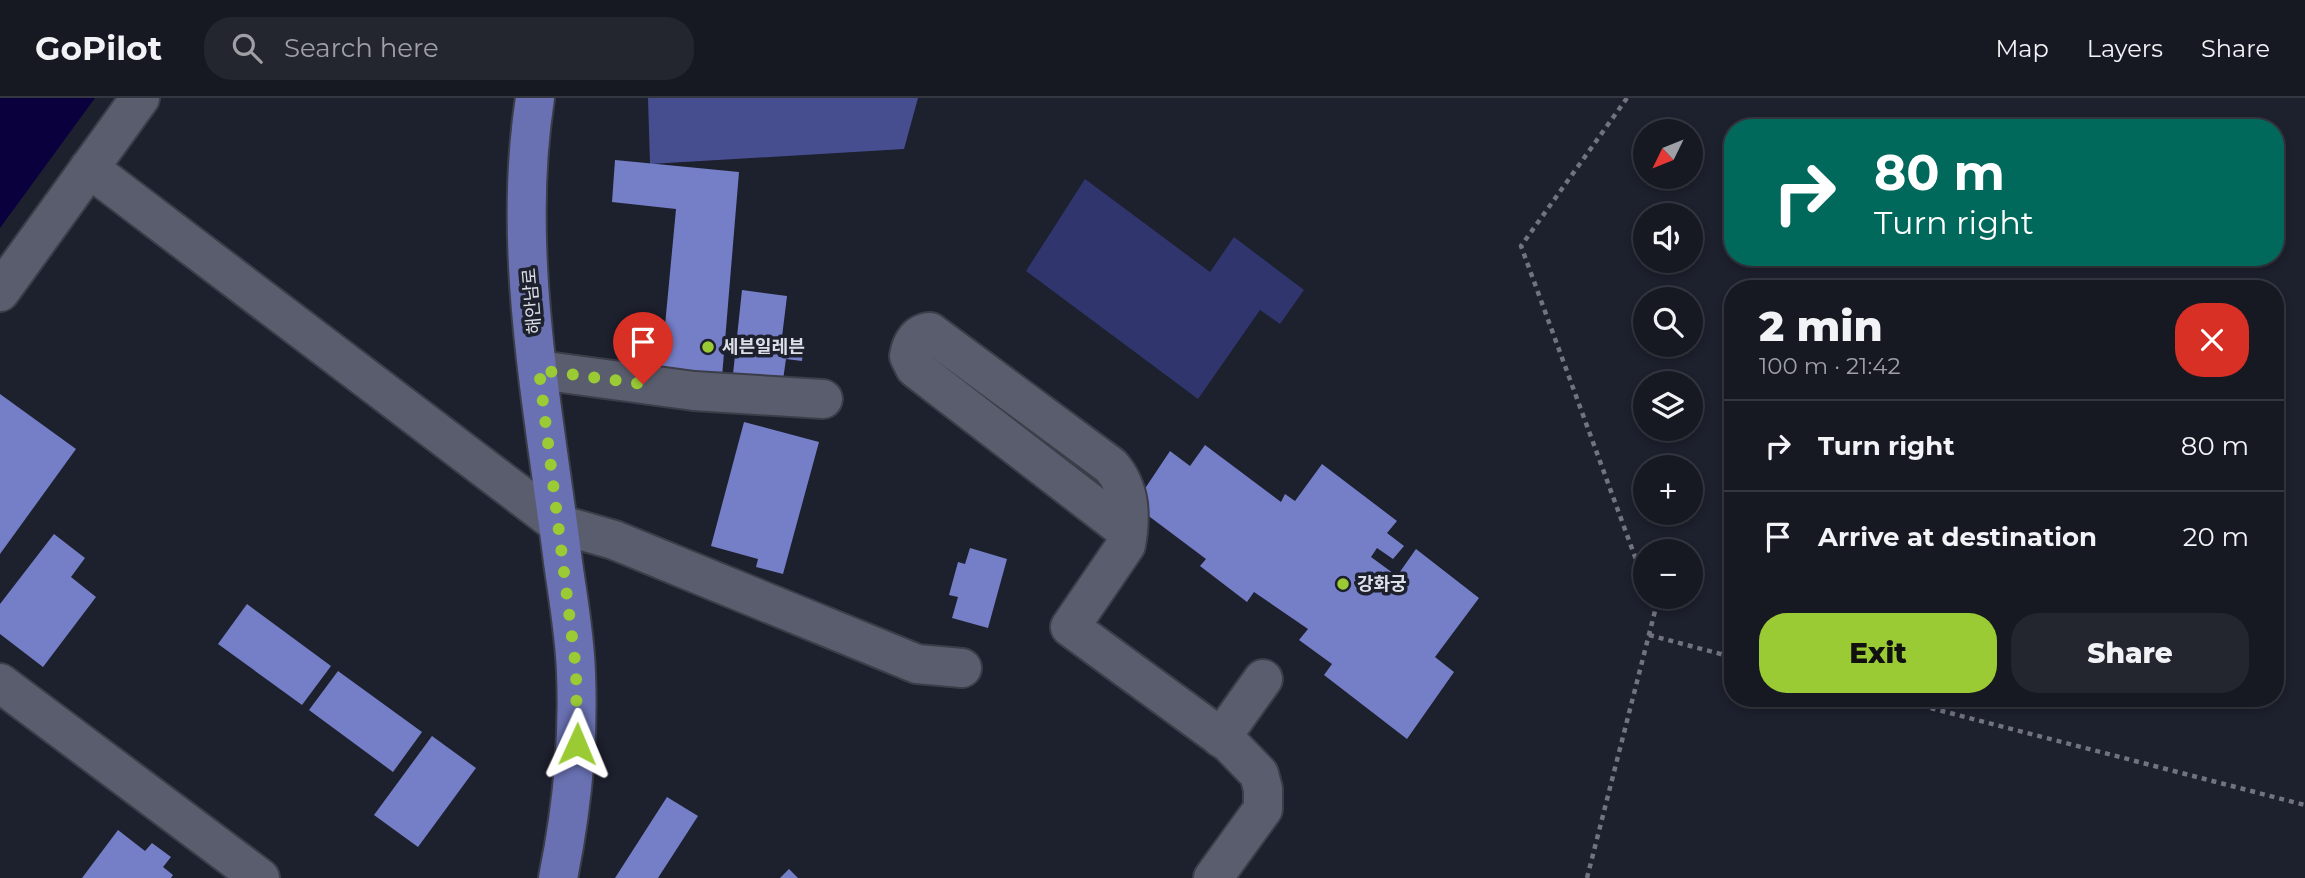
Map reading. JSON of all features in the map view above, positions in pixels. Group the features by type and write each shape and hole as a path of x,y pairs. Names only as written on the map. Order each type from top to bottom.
{"main road":[{"name":"해안남로","path":"535,98 530,130 527,211 529,281 576,669 578,725 575,782 558,878"}],"lane":[{"path":"0,292 140,98"},
{"path":"89,168 558,524 614,540 917,664 962,668"},
{"path":"1128,532 915,368 909,356 916,338 922,332 930,332 1111,466 1126,488 1128,532 1126,545 1070,627 1221,738 1259,774 1264,789 1262,810 1213,878"},
{"path":"539,370 694,391 823,399"},
{"path":"975,415 996,381"},
{"path":"1221,738 1263,679"},
{"path":"0,683 260,878"}],"path":[{"path":"1627,98 1521,246 1633,551"},
{"path":"1587,878 1654,609"},
{"path":"1649,635 1724,655"},
{"path":"1927,707 2305,805"}],"shaded area":[{"path":"0,98 95,98 0,228"},
{"path":"648,98 918,98 904,149 650,164"},
{"path":"1085,179 1210,272 1234,237 1304,290 1280,324 1260,310 1198,399 1026,271"}],"building":[{"path":"615,160 739,172 722,377 661,368 676,209 612,202"},
{"path":"742,290 787,296 782,337 804,339 802,361 786,359 783,380 733,374"},
{"path":"0,394 76,449 0,554"},
{"path":"744,422 819,442 783,574 756,567 758,559 711,546"},
{"name":"강화궁","path":"1205,445 1281,502 1285,494 1295,501 1322,464 1397,521 1387,533 1404,546 1393,559 1377,548 1371,557 1397,576 1416,549 1479,598 1435,657 1454,672 1407,739 1324,675 1332,664 1299,640 1308,629 1254,592 1247,602 1200,566 1206,559 1134,505 1170,451 1190,466"},
{"path":"54,534 85,558 71,577 96,597 43,667 0,634 0,604"},
{"path":"970,548 1007,559 988,628 952,618 958,597 949,595 958,562 965,564"},
{"path":"247,604 331,666 302,705 218,644"},
{"path":"338,671 422,732 393,772 309,710"},
{"path":"432,736 476,768 418,847 374,815"},
{"path":"667,797 698,816 658,878 615,878"},
{"path":"118,830 145,851 152,843 171,857 163,867 173,875 171,878 82,878"},
{"path":"789,869 798,878 780,878"}],"place":[{"name":"세븐일레븐","path":"708,347"},
{"name":"강화궁","path":"1343,584"}],"route":[{"path":"577,744 576,669 539,370 643,384"}]}
